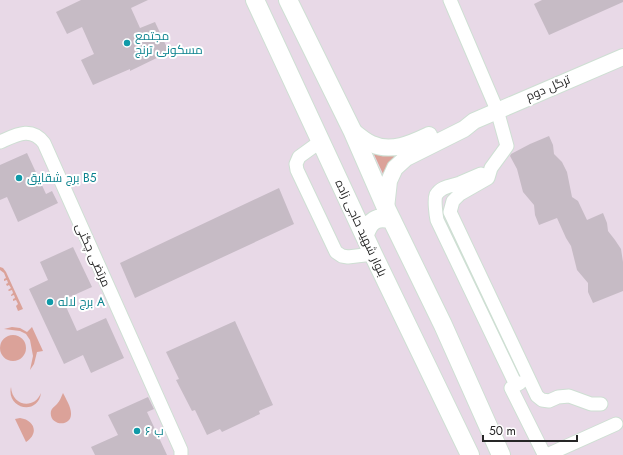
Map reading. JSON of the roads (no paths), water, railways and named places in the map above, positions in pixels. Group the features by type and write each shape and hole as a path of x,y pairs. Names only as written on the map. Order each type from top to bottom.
{"main road":[{"name":"بلوار شهید حاجی زاده","path":"255,0 373,254 470,455"},
{"path":"288,0 352,130 389,214 443,325 501,455"},
{"path":"365,235 372,222 389,214"}],"street":[{"path":"450,0 497,110 507,146 491,168 488,178 460,194 453,201 450,212 537,396 542,400 549,401 558,397 569,396 591,404 601,404"},
{"name":"ترگل دوم","path":"389,214 388,181 395,168 406,158 464,129 474,121 497,110 623,57"},
{"name":"ترگل دوم","path":"352,130 373,144 383,148 411,143 457,123 474,121"},
{"name":"مرتضی چگنی","path":"0,142 20,133 32,134 40,138 44,143 181,450 181,455"},
{"path":"321,141 299,157 296,164 297,170 336,252 342,256 348,257 373,254"},
{"path":"491,168 472,178 441,189 435,196 436,214 437,220 516,385"},
{"path":"529,379 511,388 545,454 616,424"}],"place":[{"name":"مجتمع مسکونی ترنج","path":"127,43"},
{"name":"برج شقایق B5","path":"19,178"},
{"name":"برج لاله A","path":"50,302"},
{"name":"ب ۶","path":"137,431"}]}
